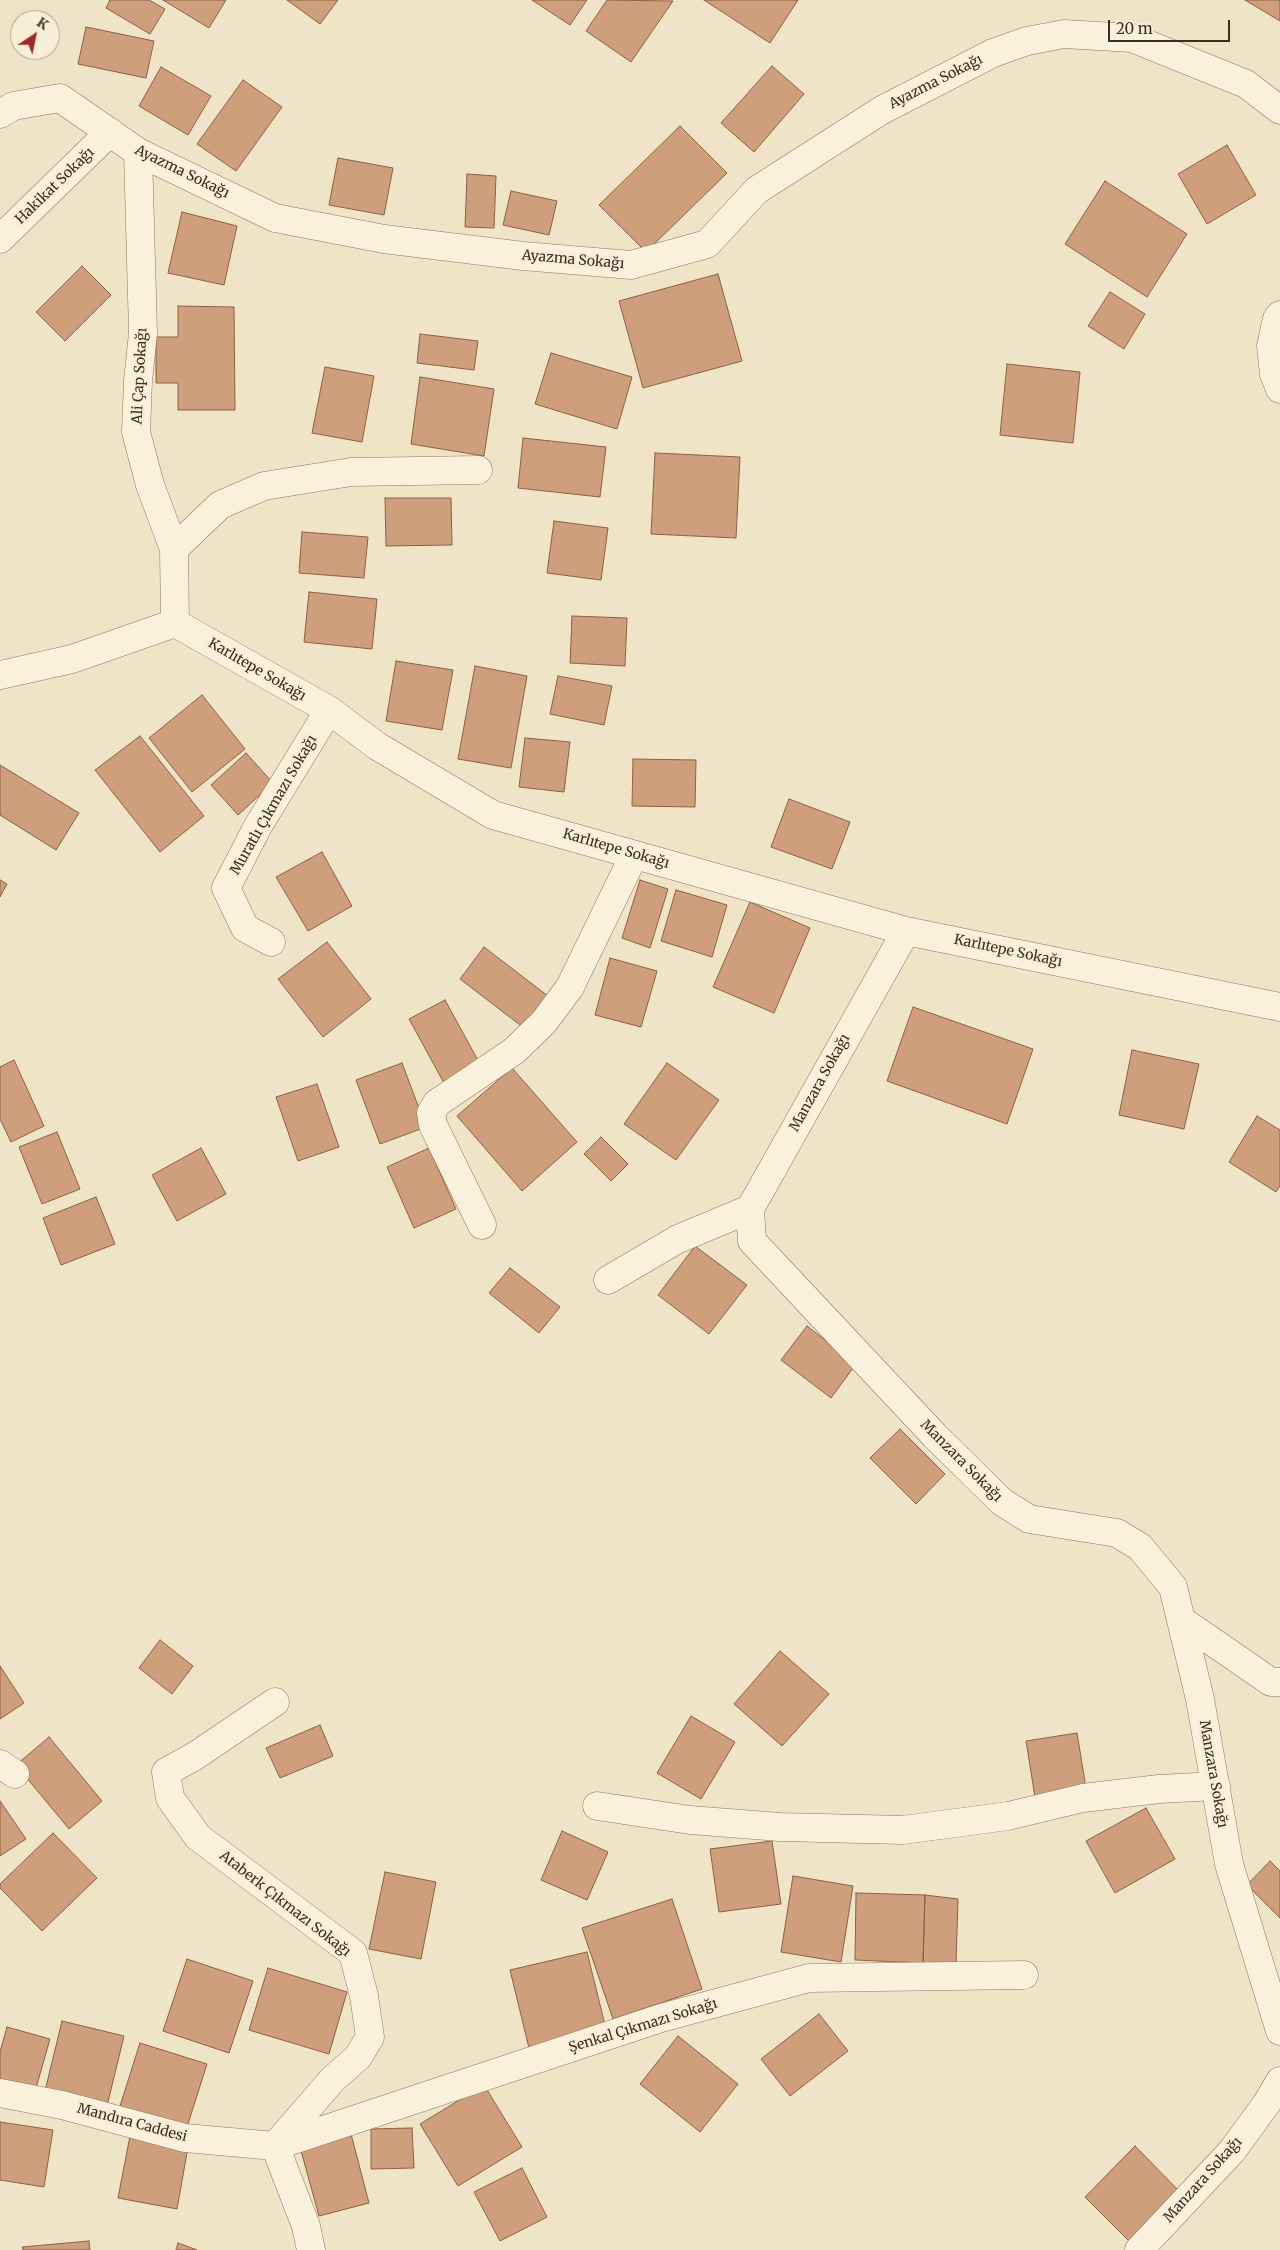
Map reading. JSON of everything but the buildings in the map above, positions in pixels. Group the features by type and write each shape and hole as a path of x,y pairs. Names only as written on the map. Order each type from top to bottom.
{"street":[{"name":"Ayazma Sokağı","path":"0,114 13,106 60,98 138,152 275,218 384,239 523,256 631,265 707,244 757,190 882,110 994,54 1026,41 1064,34 1132,38 1246,84 1280,110"},
{"name":"Hakikat Sokağı","path":"0,239 110,132"},
{"name":"Ali Çap Sokağı","path":"138,152 144,333 138,381 136,432 150,485 174,548 175,623"},
{"path":"1280,315 1277,319 1271,346 1274,374 1280,390"},
{"path":"174,548 220,505 264,486 351,472 478,470"},
{"path":"0,675 72,659 175,623"},
{"name":"Karlıtepe Sokağı","path":"175,623 329,710 378,746 494,815 906,931 1280,1008"},
{"name":"Muratlı Çıkmazı Sokağı","path":"271,942 246,928 226,888 258,826 329,710"},
{"path":"482,1225 432,1125 431,1113 437,1103 514,1051 544,1022 570,987 634,855"},
{"name":"Manzara Sokağı","path":"906,931 750,1208 752,1241 934,1436 1002,1502 1029,1519 1117,1533 1140,1547 1173,1587 1200,1699 1230,1864 1280,2031"},
{"path":"608,1280 678,1238 750,1208"},
{"path":"1181,1620 1271,1682 1280,1682"},
{"name":"Ataberk Çıkmazı Sokağı","path":"275,1702 195,1756 166,1772 170,1798 198,1837 353,1953 364,1996 370,2037 358,2057 332,2080 275,2146"},
{"path":"597,1806 690,1820 780,1827 903,1830 1008,1816 1083,1798 1159,1789 1216,1786"},
{"name":"Şenkal Çıkmazı Sokağı","path":"275,2146 661,2018 809,1978 1024,1975"},
{"name":"Manzara Sokağı","path":"1139,2250 1232,2150 1267,2103 1280,2081"},
{"name":"Mandıra Caddesi","path":"0,2093 62,2105 185,2138 275,2146"},
{"path":"275,2146 306,2226 311,2250"}]}
